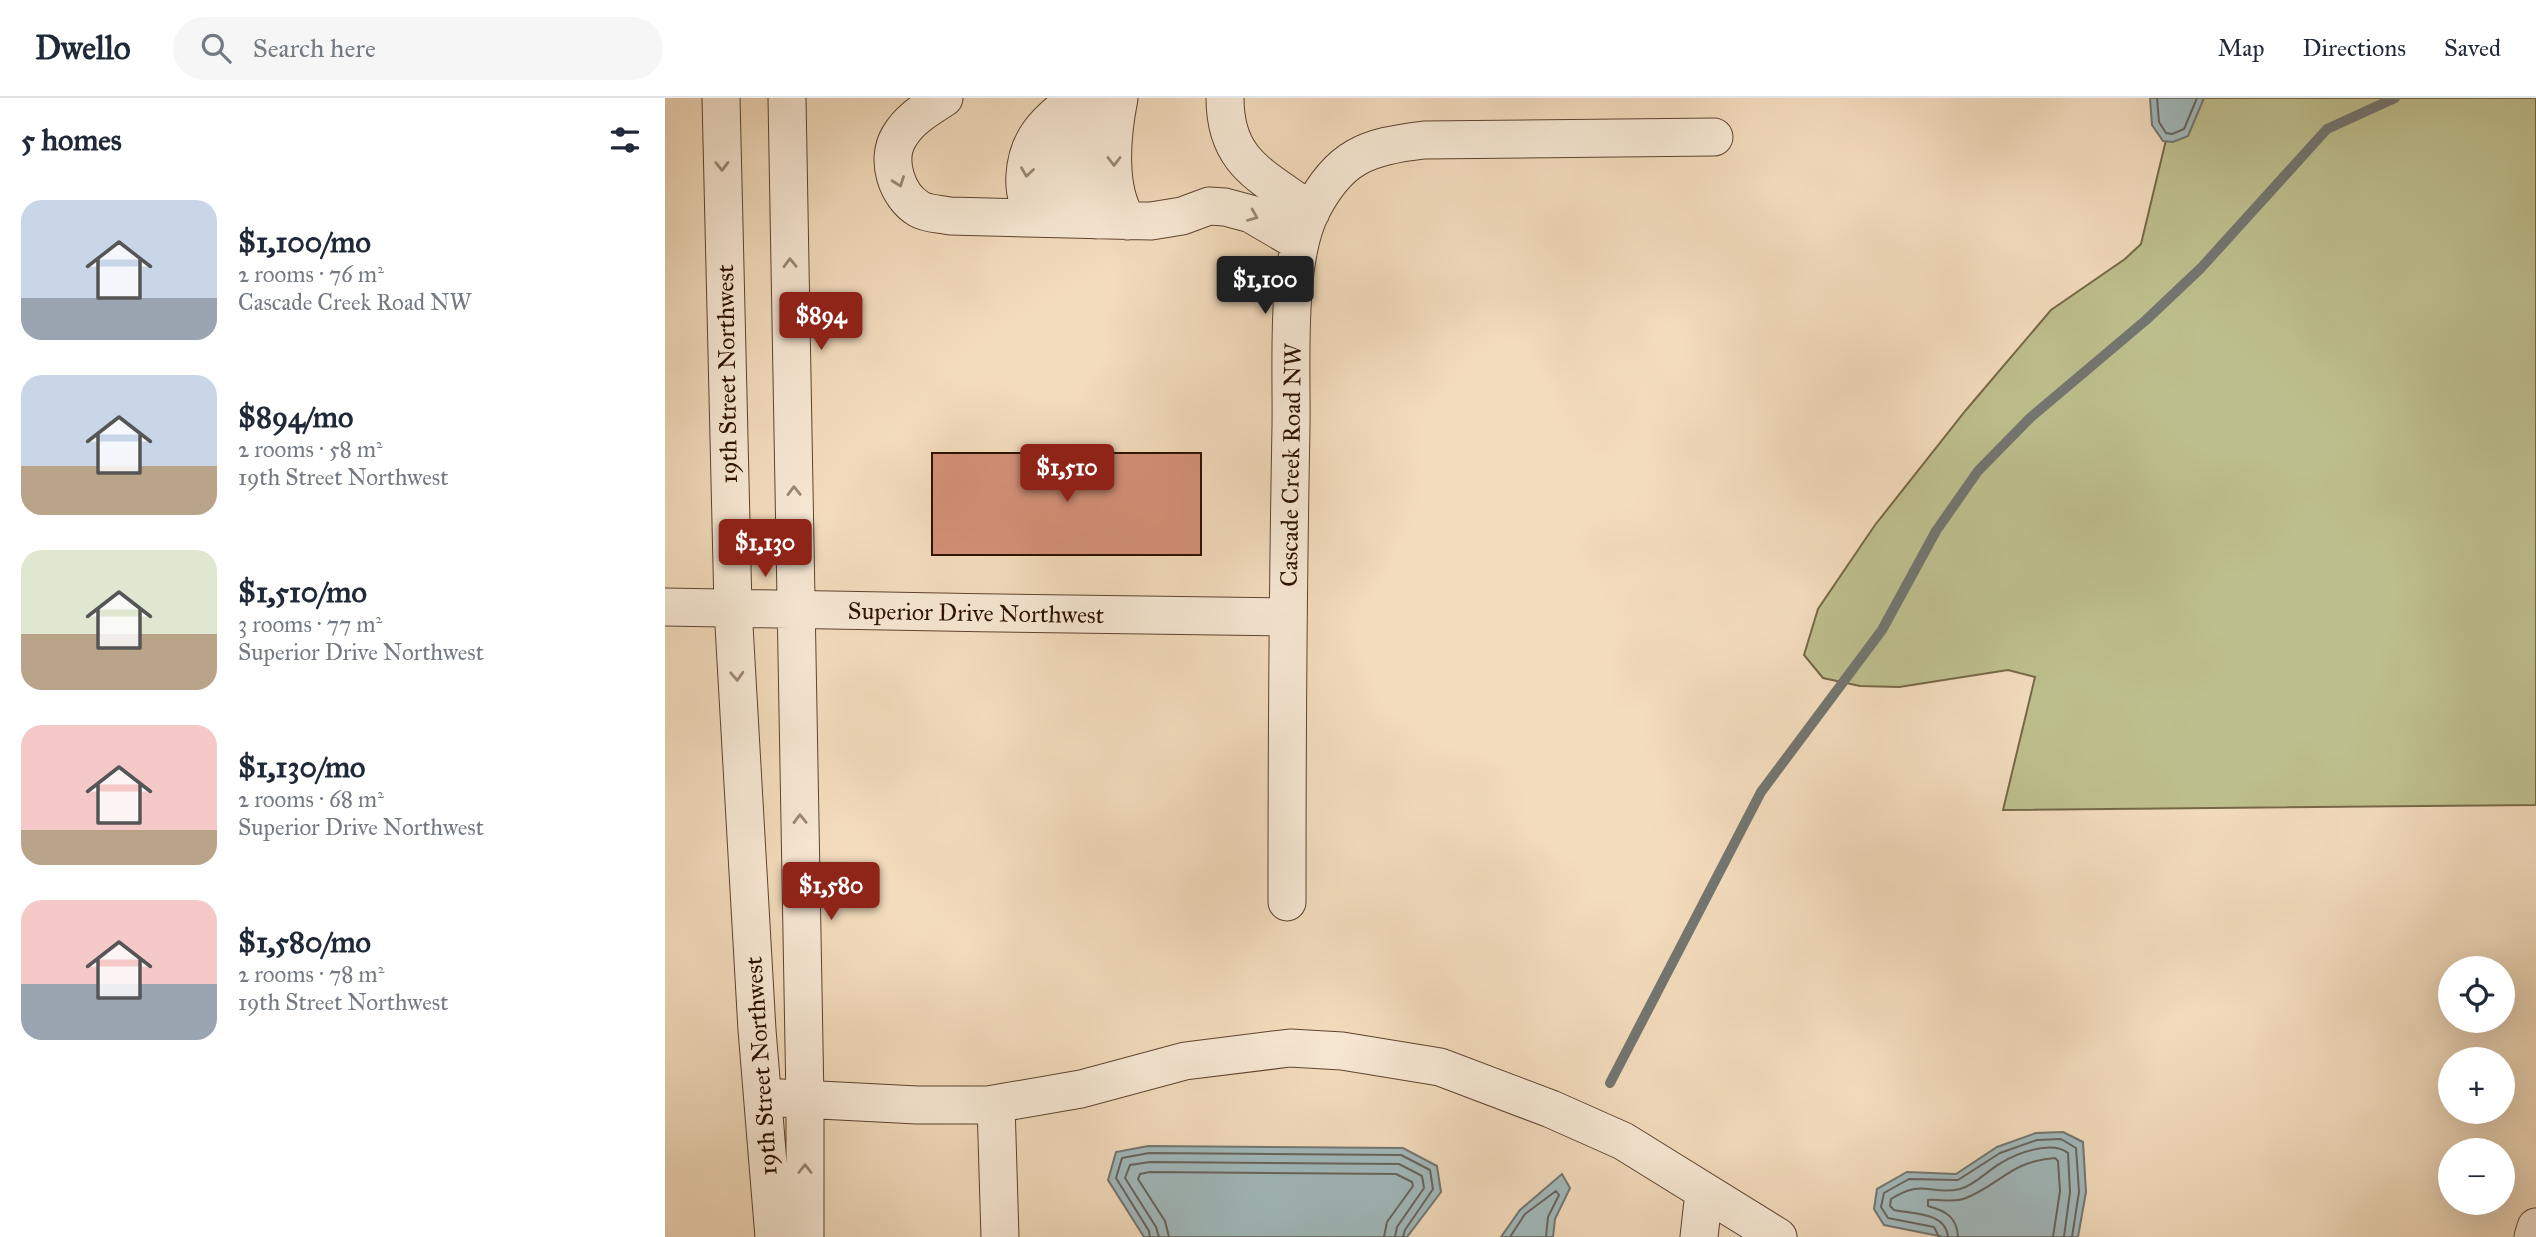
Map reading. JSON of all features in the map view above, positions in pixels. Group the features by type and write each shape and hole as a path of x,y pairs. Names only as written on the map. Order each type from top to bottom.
{"street":[{"name":"19th Street Northwest","path":"721,98 733,608 762,1096 774,1237"},
{"name":"19th Street Northwest","path":"787,98 805,1101 805,1237"},
{"path":"944,98 912,120 897,139 895,174 904,197 921,211 950,216 1151,221 1182,216 1201,209 1225,207 1305,227"},
{"path":"1083,219 1087,200 1085,140 1094,98"},
{"path":"1067,107 1040,131 1031,150 1025,178 1025,198 1030,210 1083,219 1121,211 1114,175 1114,132 1119,98"},
{"path":"1201,209 1219,192 1232,160 1225,108"},
{"path":"1225,108 1245,164 1305,227"},
{"name":"Cascade Creek Road NW","path":"1287,902 1288,617 1294,311 1305,227 1331,179 1346,163 1370,149 1424,140 1714,137"},
{"name":"Superior Drive Northwest","path":"665,607 796,608 878,613 1288,617"},
{"path":"762,1096 805,1101 871,1101 916,1105 996,1104 1081,1089 1185,1061 1290,1048 1342,1051 1440,1067 1551,1109 1623,1141 1778,1237"},
{"path":"996,1104 1000,1237"},
{"path":"1699,1237 1704,1192"},
{"path":"2533,1237 2536,1227"}],"green space":[{"path":"2171,98 2536,98 2536,805 2003,810 2035,677 2008,670 1899,687 1860,686 1823,678 1804,655 1818,609 1875,525 1966,410 2051,310 2125,259 2141,244 2172,115"}],"water":[{"path":"2150,98 2204,98 2188,136 2173,142 2163,141 2152,125"},
{"path":"2063,1132 2083,1142 2086,1192 2078,1237 1944,1237 1884,1225 1874,1209 1877,1189 1907,1172 1956,1174 1997,1147 2036,1133"},
{"path":"1148,1146 1403,1148 1437,1166 1441,1192 1407,1237 1144,1237 1108,1180 1116,1152"},
{"path":"1562,1174 1570,1188 1555,1219 1553,1237 1501,1237 1520,1210"}],"building":[{"path":"932,453 1201,453 1201,555 932,555"}],"waterway":[{"path":"1610,1083 1761,792 1882,630 1936,531 1978,471 2030,418 2146,320 2201,268 2327,129 2395,98"}]}
